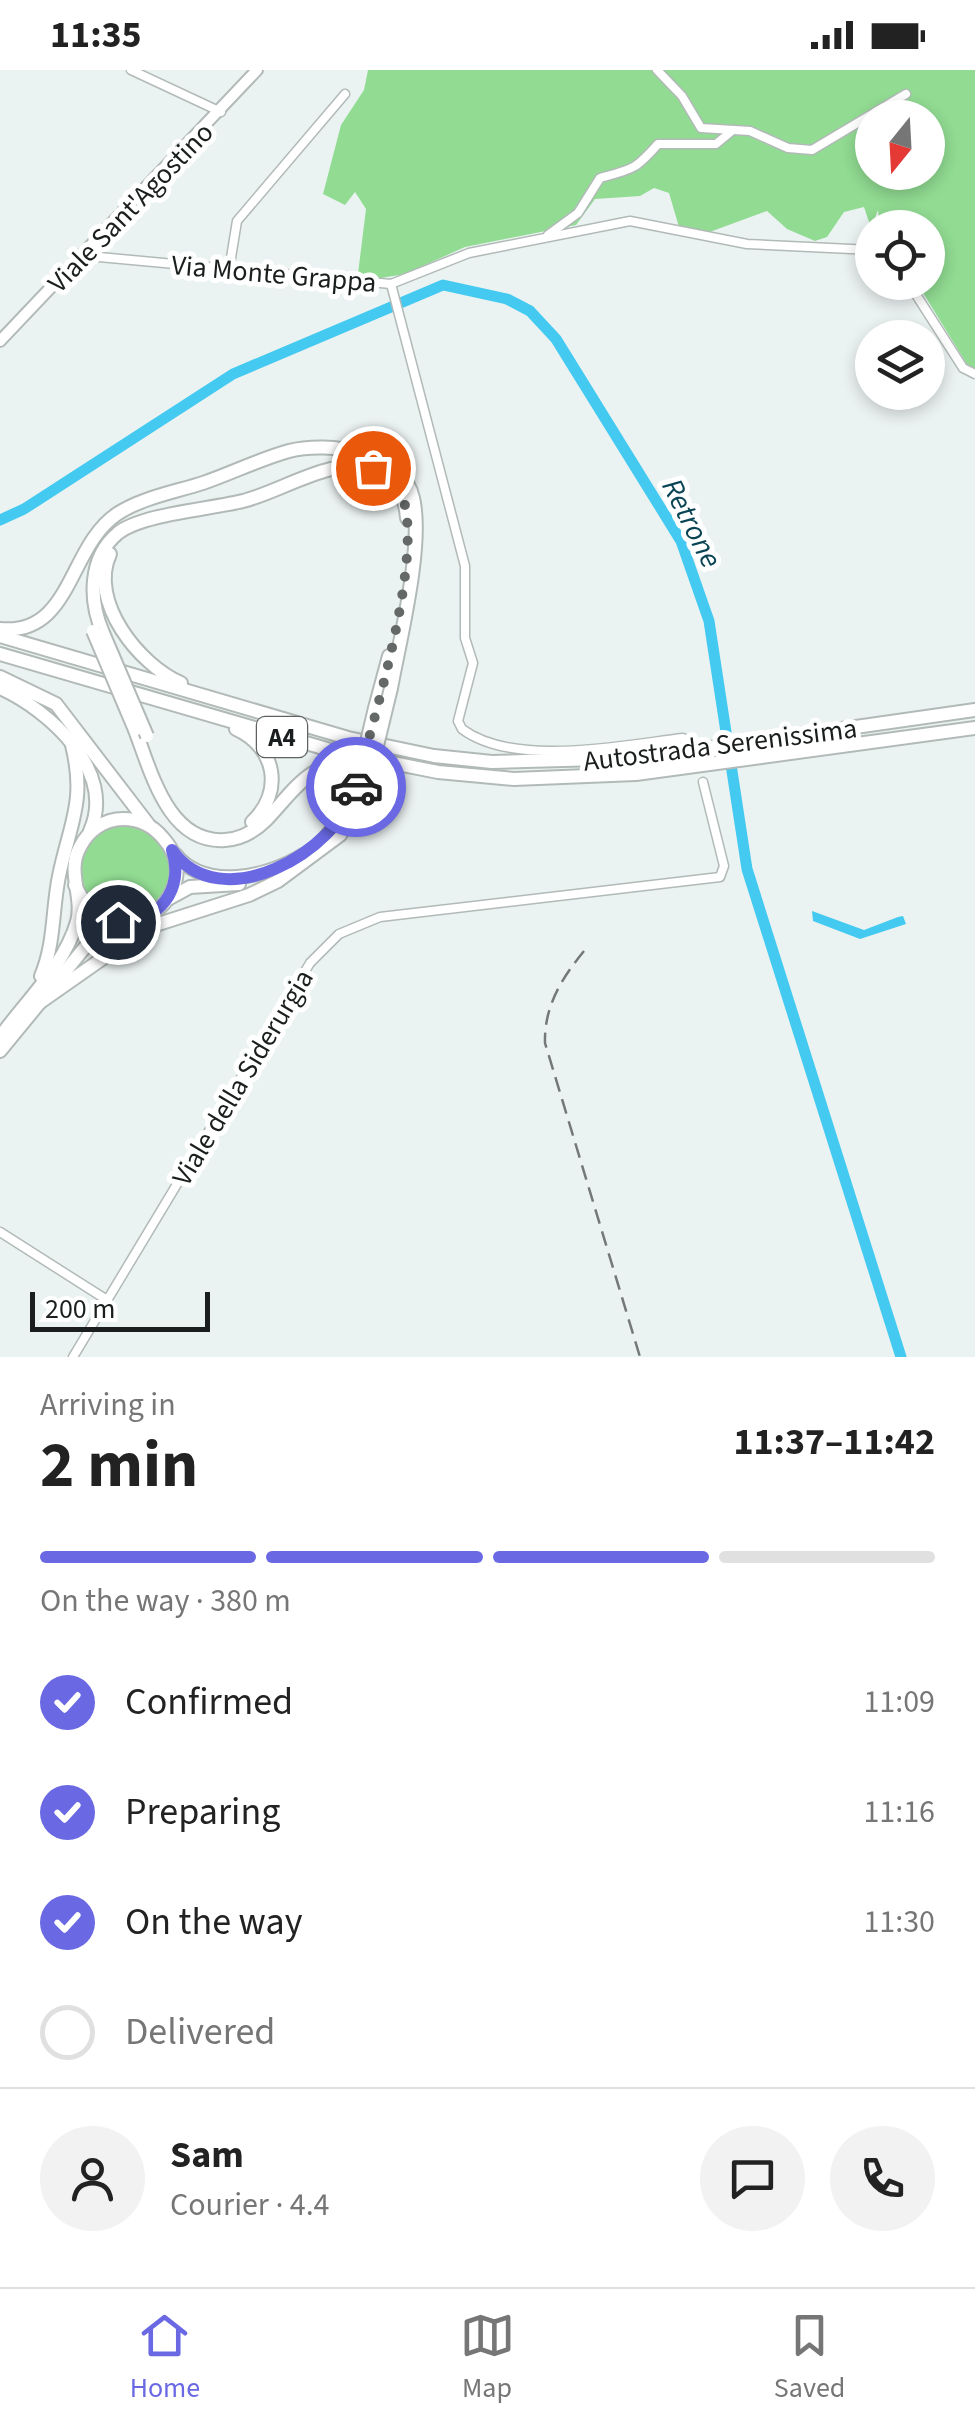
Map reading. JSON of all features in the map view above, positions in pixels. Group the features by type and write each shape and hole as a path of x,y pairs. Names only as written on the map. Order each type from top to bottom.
{"highway":[{"path":"0,633 26,628 47,618 91,538 117,514 292,450 342,451 379,459 396,469 414,500 414,535 391,688 360,794 340,835 303,864 249,895 146,928 35,1001"},
{"path":"0,677 56,704 150,826 201,874 263,872 294,860 322,841 360,794 375,708 394,639 406,542 404,497 390,478 367,467 334,469 247,500 122,530 104,552 96,570 98,632"},
{"path":"142,503 110,528 93,552 86,592 98,632 174,817 192,832 212,840 249,833 300,780 331,764 352,762 450,778 514,779"},
{"path":"165,518 124,537 110,553 105,569 107,595 139,652 177,682 336,735"},
{"name":"Autostrada Serenissima","path":"0,633 336,735 434,756 522,763 619,760 975,710"},
{"name":"Autostrada Serenissima","path":"0,654 337,752 438,772 514,779 598,777 716,764 975,728"},
{"path":"54,670 252,738 267,754 272,773 262,812 247,826 232,831 209,831 194,824 176,804 141,733"},
{"path":"0,688 40,708 72,745 98,804 88,834 75,855 77,922 35,1001 0,1051"},
{"path":"35,1001 52,942 59,875 78,812 79,782 72,745"},
{"path":"88,834 122,819 150,826"},
{"path":"168,899 176,875 172,850"},
{"path":"0,1037 86,946 118,922 145,918 168,899 190,888 271,879 303,864"},
{"path":"74,884 90,909 118,922"}],"main road":[{"name":"Viale Sant'Agostino","path":"0,341 258,70"}],"street":[{"path":"131,70 221,112"},
{"path":"657,70 682,96 701,128 750,131 788,148 812,150 906,94"},
{"path":"229,270 236,221 345,94"},
{"path":"541,239 578,213 600,178 630,172 658,144 716,144 733,130"},
{"name":"Via Monte Grappa","path":"86,250 99,257 392,288 469,254 630,220 747,244 855,249"},
{"path":"392,288 465,566 464,638 473,663 458,721 462,730 483,739 548,752 683,738 697,746"},
{"path":"920,300 963,368 975,374"},
{"name":"Viale della Siderurgia","path":"73,1357 310,963 339,934 380,916 724,873 703,782"},
{"path":"0,1232 107,1300"}],"green space":[{"path":"368,70 975,70 975,370 968,366 945,329 945,320 940,320 927,300 945,300 945,210 864,207 844,212 827,237 815,241 787,229 767,211 707,233 679,227 669,193 654,188 640,196 595,199 576,225 465,247 405,274 357,282 366,209 355,192 345,205 323,194 341,125 364,90"},
{"path":"125,824 142,828 157,838 167,853 171,870 167,887 157,902 142,912 125,916 108,912 93,902 83,887 79,870 83,853 93,838 108,828"}],"water":[{"path":"812,911 864,930 903,916 906,924 860,939 813,921"}],"waterway":[{"name":"Retrone","path":"0,520 24,509 233,374 443,285 507,299 530,311 556,339 681,541 709,621 747,869 901,1357"}],"railway":[{"path":"584,951 556,993 545,1043 640,1357"}],"way so far":[{"path":"356,787 394,639 407,531 404,497 390,478 373,468"}],"route":[{"path":"118,922 137,921 163,906 176,875 172,850 188,867 208,875 244,876 282,866 328,835 345,814 356,787"}]}
